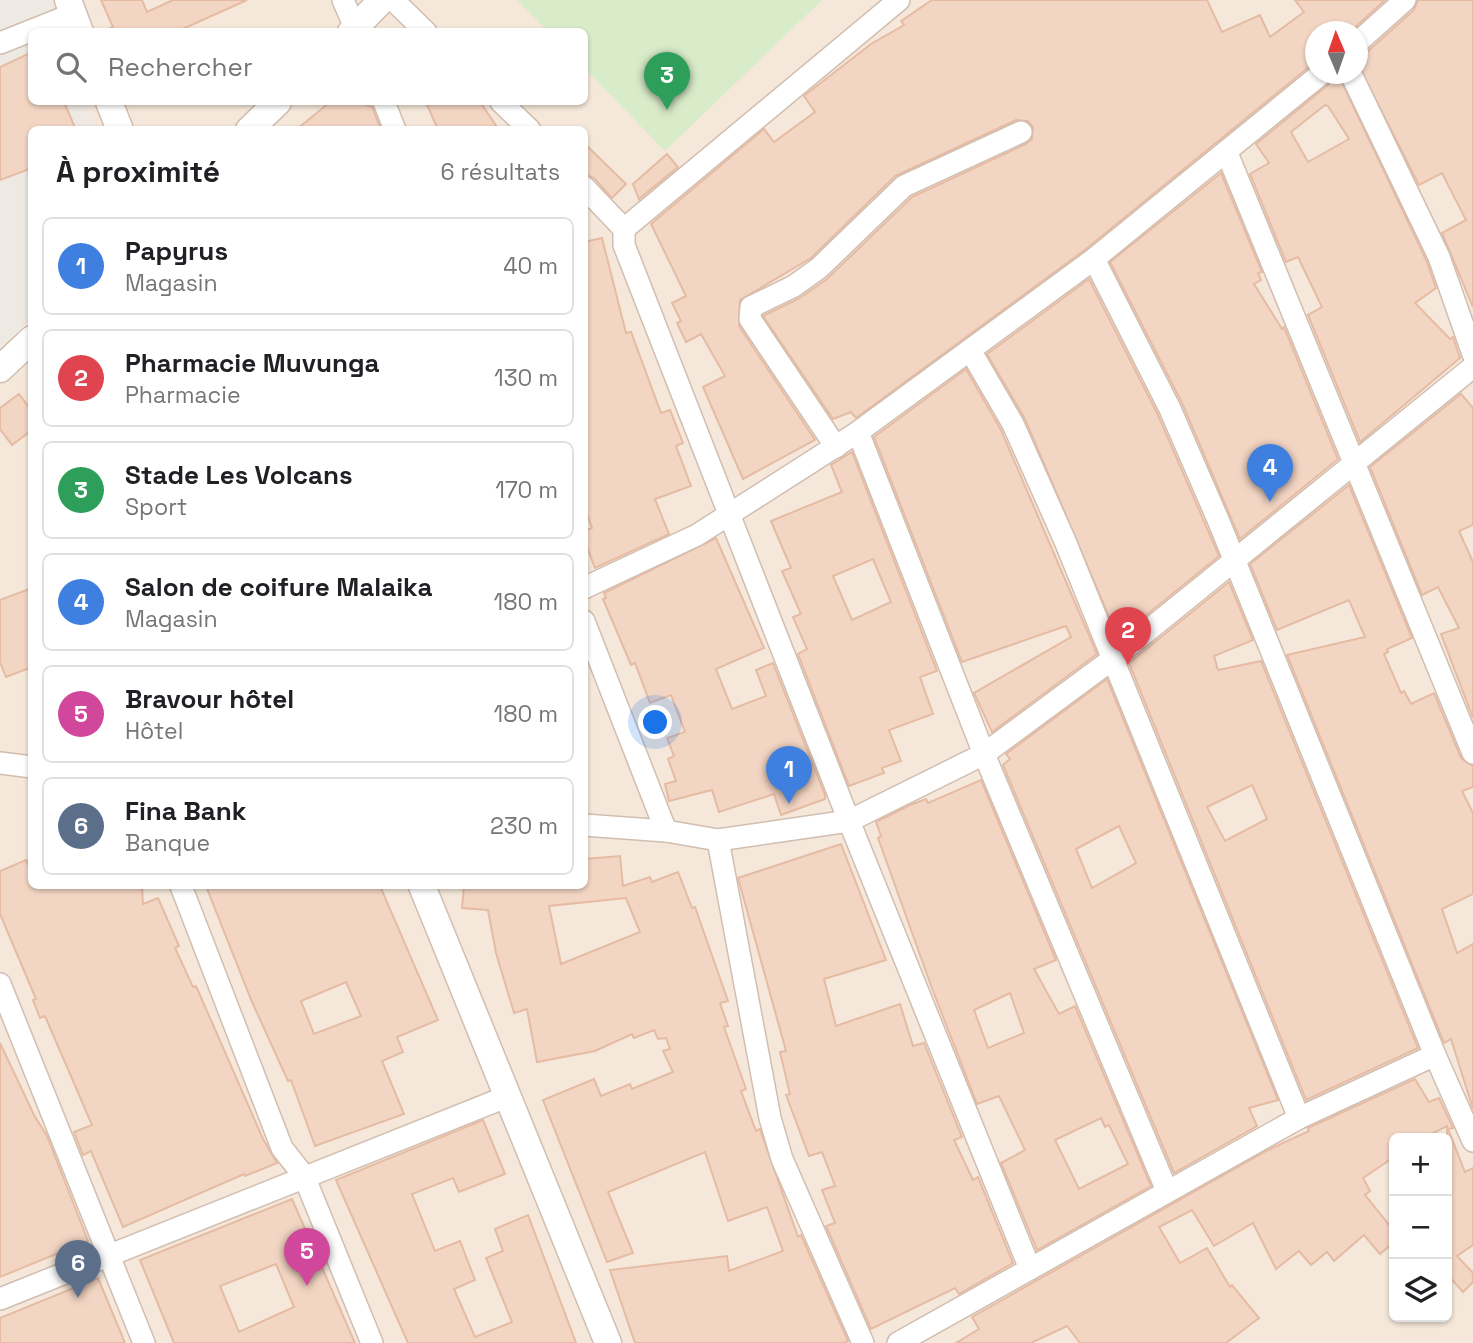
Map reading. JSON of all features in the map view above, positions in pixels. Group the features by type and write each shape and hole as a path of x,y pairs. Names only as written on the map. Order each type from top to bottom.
{"street":[{"path":"343,0 353,28"},
{"path":"356,28 382,0"},
{"path":"393,0 422,28"},
{"path":"624,229 899,0"},
{"path":"1368,32 1405,0"},
{"path":"40,28 74,15"},
{"path":"0,43 28,32"},
{"path":"588,586 731,516 858,432 1094,259 1309,84"},
{"path":"1356,84 1439,257 1473,354"},
{"path":"110,105 118,126"},
{"path":"253,126 275,105"},
{"path":"385,105 393,126"},
{"path":"504,105 526,126"},
{"path":"836,446 750,319 751,307 794,286 819,268 904,186 1021,132"},
{"path":"1227,153 1353,466 1473,753"},
{"path":"588,191 624,229 624,246 849,821 1030,1269"},
{"path":"1094,259 1170,409 1234,559 1435,1055 1473,1141"},
{"path":"0,369 28,343"},
{"path":"970,350 1013,424 1114,659 1299,1118"},
{"path":"588,825 666,831 718,840 849,821 984,754 1114,659 1473,367"},
{"path":"858,432 984,754 1167,1191"},
{"path":"588,631 666,831"},
{"path":"0,763 28,767"},
{"path":"718,840 760,1075 779,1149 863,1343"},
{"path":"182,889 282,1148 304,1176 372,1343"},
{"path":"423,889 608,1343"},
{"path":"0,984 144,1343"},
{"path":"898,1343 1299,1118 1435,1055"},
{"path":"0,1299 107,1254 506,1097"}],"shaded area":[{"path":"0,0 50,0 60,28 28,28 28,105 87,105 95,126 28,126 28,322 0,347"},
{"path":"50,0 1473,0 1473,1343 0,1343 0,347 28,323 28,889 588,889 588,126 95,126 87,105 588,105 588,28 60,28"}],"green space":[{"path":"517,0 822,0 665,151 588,72 588,28 545,28"}],"building":[{"path":"101,0 142,0 147,12 173,0 247,0 185,28 111,28 113,27"},
{"path":"932,0 1207,0 1222,32 1260,15 1270,37 1304,12 1295,0 1385,0 1362,21 1305,21 1305,70 1086,249 856,418 851,412 833,419 763,316 800,298 827,279 912,197 1026,144 1032,139 1033,127 1028,121 1016,120 895,176 811,258 740,300 739,326 815,440 743,479 703,387 725,376 701,334 686,342 677,323 681,321 672,303 686,296 651,224 764,129 774,142 815,112 804,96 871,44 904,25 901,21"},
{"path":"1418,0 1473,0 1473,307 1442,233 1466,220 1442,173 1419,185 1368,84 1368,51 1414,10"},
{"path":"28,54 28,105 65,105 74,126 28,126 28,170 0,180 0,67"},
{"path":"1329,84 1343,84 1427,262 1436,288 1415,303 1450,339 1453,337 1460,358 1360,442 1308,315 1322,307 1298,257 1286,262 1250,174 1269,163 1256,144","holes":["1325,105 1349,139 1308,162 1291,132"]},
{"path":"326,105 367,105 372,107 379,126 301,126"},
{"path":"427,105 482,105 496,126 436,126"},
{"path":"588,147 626,184 612,198 594,178 588,176"},
{"path":"667,154 678,167 639,199 633,184"},
{"path":"1221,173 1262,272 1258,273 1261,280 1254,284 1282,329 1284,327 1338,459 1240,539 1182,403 1110,262"},
{"path":"602,238 626,333 631,332 661,413 670,410 683,443 676,446 691,486 655,499 669,534 595,568 588,550 588,530 592,528 588,517 588,241"},
{"path":"1089,279 1158,415 1219,556 1118,638 1025,419 987,354"},
{"path":"966,369 1001,430 1097,654 992,732 974,693 1071,637 1066,626 962,662 874,437"},
{"path":"19,394 28,406 28,433 12,445 0,429 0,408"},
{"path":"1461,394 1473,408 1473,525 1459,531 1473,562 1473,718 1441,634 1459,628 1438,587 1422,595 1370,467"},
{"path":"852,452 937,671 920,677 933,714 889,730 901,761 882,768 884,773 849,786 798,654 807,649 793,617 801,614 782,571 791,568 771,521 842,492 831,465","holes":["873,559 891,602 852,620 833,576"]},
{"path":"1349,485 1412,638 1387,649 1388,652 1384,654 1401,693 1404,691 1411,704 1434,693 1461,758 1473,766 1473,787 1462,791 1473,813 1473,894 1442,909 1457,953 1473,944 1473,1109 1451,1039 1444,1043 1287,655 1365,637 1349,600 1277,630 1250,564"},
{"path":"716,538 764,648 716,669 732,709 766,696 756,670 773,663 825,795 825,799 781,815 774,794 719,812 712,790 669,801 665,784 676,781 668,759 674,756 667,738 685,732 671,695 650,703 635,663 631,665 603,599 606,598 604,593"},
{"path":"1229,582 1253,640 1214,656 1218,670 1261,661 1418,1048 1306,1100 1129,663","holes":["1252,785 1267,819 1225,841 1207,807"]},
{"path":"28,590 28,669 6,677 0,662 0,600"},
{"path":"1107,679 1278,1100 1249,1108 1257,1126 1174,1173 1003,765 1010,759 1006,754","holes":["1119,826 1136,863 1092,888 1076,849"]},
{"path":"981,780 1056,960 1034,969 1059,1014 1075,1006 1151,1186 1037,1250 1001,1163 1025,1150 999,1096 977,1104 878,838 881,836 876,822 926,799 928,803","holes":["1010,993 1024,1033 988,1048 974,1010","1101,1118 1105,1127 1109,1125 1128,1164 1079,1189 1055,1140"]},
{"path":"841,844 886,960 824,979 836,1026 900,1004 913,1046 924,1043 962,1137 954,1140 973,1180 978,1177 1013,1263 959,1294 955,1288 871,1329 826,1226 835,1223 822,1190 835,1186 822,1152 809,1156 786,1095 790,1094 780,1052 786,1051 738,878"},
{"path":"620,856 623,886 650,877 652,882 678,872 692,908 695,907 728,1001 720,1003 728,1026 724,1027 746,1089 741,1091 756,1131 760,1129 798,1237 801,1235 848,1341 635,1343 610,1270 727,1256 729,1271 783,1251 767,1207 728,1221 705,1152 608,1192 633,1253 607,1262 543,1100 594,1079 601,1096 630,1084 632,1089 673,1072 663,1051 670,1049 666,1038 658,1039 654,1030 634,1038 632,1034 595,1051 537,1062 527,1009 514,1013 496,953 488,910 462,908 464,889 588,889 588,859","holes":["626,898 640,932 561,964 549,906"]},
{"path":"26,860 28,889 142,889 143,904 158,898 179,946 175,948 193,987 196,986 263,1139 277,1163 245,1176 244,1174 123,1227 91,1151 83,1155 74,1132 92,1125 45,1016 40,1018 33,1000 36,999 0,914 0,871"},
{"path":"207,889 381,889 438,1020 397,1037 403,1052 382,1061 404,1114 315,1146 291,1080 288,1081 252,1002","holes":["346,982 361,1016 314,1034 301,1001"]},
{"path":"0,1043 34,1115 47,1136 88,1241 0,1277"},
{"path":"1415,1079 1429,1102 1439,1098 1453,1128 1448,1129 1450,1133 1447,1133 1447,1126 1433,1133 1389,1133 1389,1160 1363,1178 1370,1191 1365,1195 1389,1225 1389,1246 1380,1254 1364,1235 1334,1261 1327,1252 1311,1265 1299,1251 1276,1269 1253,1223 1214,1246 1192,1210 1159,1227 1180,1263 1207,1248 1230,1287 1232,1285 1259,1318 1226,1343 1080,1343 1067,1326 1031,1343 956,1343 979,1329 972,1317 1268,1150 1309,1131 1308,1128"},
{"path":"483,1120 505,1174 459,1192 453,1178 412,1194 435,1251 460,1241 475,1280 454,1289 475,1337 512,1322 486,1258 503,1251 495,1229 528,1215 576,1343 408,1343 336,1180"},
{"path":"1452,1139 1465,1172 1473,1168 1473,1245 1457,1256 1473,1273 1473,1282 1463,1292 1452,1280"},
{"path":"292,1199 355,1343 174,1343 140,1260","holes":["276,1264 294,1307 239,1332 220,1286"]},
{"path":"98,1278 125,1343 0,1343 0,1318"}],"place":[{"name":"Stade Les Volcans","path":"667,110"},
{"name":"Salon de coifure Malaika","path":"1270,502"},
{"name":"Pharmacie Muvunga","path":"1128,665"},
{"name":"Papyrus","path":"789,804"},
{"name":"Bravour hôtel","path":"307,1286"},
{"name":"Fina Bank","path":"78,1298"}]}
